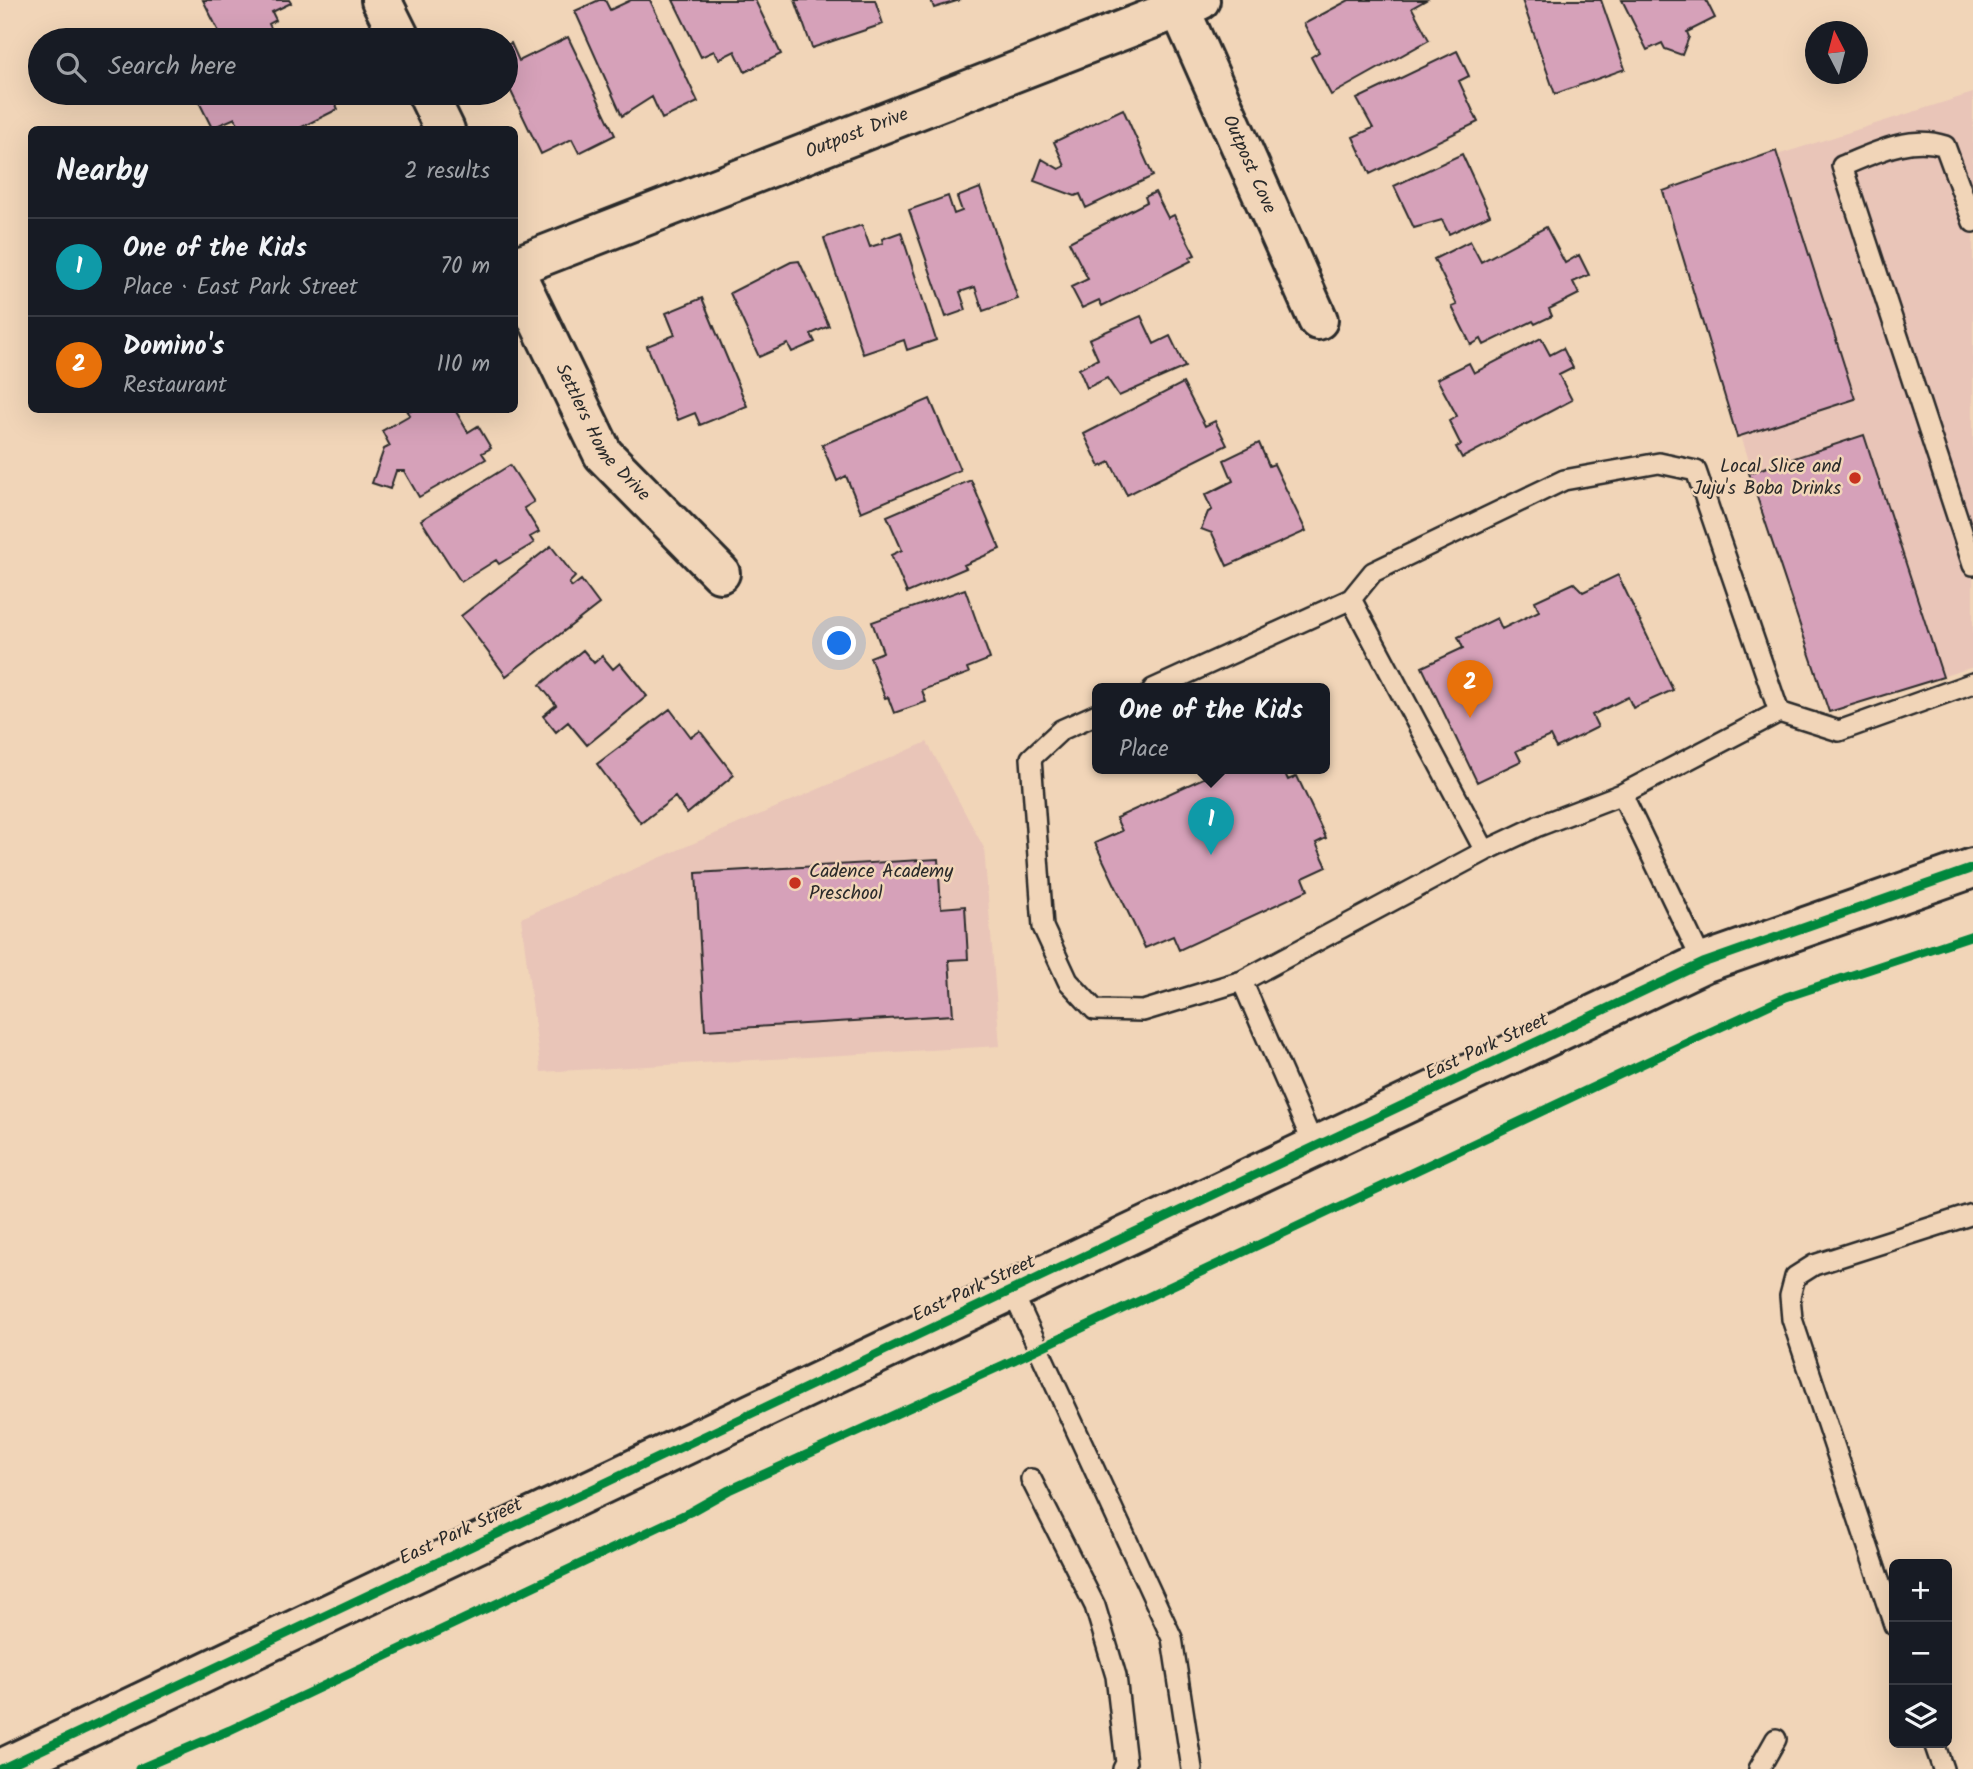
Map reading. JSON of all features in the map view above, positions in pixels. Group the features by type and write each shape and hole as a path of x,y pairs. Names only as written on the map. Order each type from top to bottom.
{"street":[{"path":"381,0 395,28"},
{"name":"Outpost Drive","path":"518,267 1190,4"},
{"name":"Outpost Cove","path":"1190,4 1318,320"},
{"path":"433,105 443,126"},
{"name":"Settlers Home Drive","path":"518,277 603,454 720,573"},
{"name":"East Park Street","path":"1,1769 1703,963 1973,868"}],"lane":[{"path":"1973,222 1945,146 1931,141 1907,142 1842,166 1973,565"},
{"path":"1166,683 1351,600 1373,572 1564,480 1659,463 1696,471 1779,712"},
{"path":"1351,600 1485,851"},
{"path":"1092,716 1061,730 1031,758 1043,928 1068,981 1095,1010 1143,1011 1242,981 1485,851 1538,826 1622,794 1779,712 1839,731 1973,683"},
{"path":"1622,794 1703,963"},
{"path":"1242,981 1315,1148"},
{"path":"1893,1622 1792,1319 1790,1296 1795,1277 1814,1265 1973,1214"},
{"path":"1012,1291 1172,1639 1192,1769"},
{"path":"1031,1479 1095,1606 1116,1676 1126,1763 1123,1769"},
{"path":"1759,1769 1776,1739"},
{"path":"1936,1748 1942,1769"}],"shaded area":[{"path":"1973,93 1973,667 1829,712 1663,191"},
{"name":"Cadence Academy Preschool","path":"927,742 984,848 1000,1046 541,1072 521,918"}],"building":[{"path":"203,0 289,0 291,3 272,12 276,20 269,24 271,28 217,28"},
{"path":"605,0 610,10 631,0 650,0 698,102 662,119 652,97 622,116 575,11"},
{"path":"673,0 755,0 781,54 745,72 735,51 719,59 714,51 701,57"},
{"path":"795,0 875,0 883,24 812,48"},
{"path":"931,0 960,0 934,8"},
{"path":"1349,0 1426,0 1412,8 1429,40 1331,95 1311,57 1319,52 1304,24"},
{"path":"1522,0 1601,0 1625,69 1555,94"},
{"path":"1622,0 1706,0 1715,18 1687,32 1689,37 1682,55 1665,49 1662,43 1647,50"},
{"path":"568,37 615,135 579,153 572,139 541,154 518,105 518,59 519,61"},
{"path":"1457,51 1469,76 1459,81 1478,122 1370,174 1353,137 1373,128 1357,99"},
{"path":"200,105 336,105 338,109 304,126 239,126 235,118 211,126"},
{"path":"1123,109 1153,176 1086,208 1080,194 1075,196 1034,181 1042,159 1059,169 1065,166 1054,142"},
{"path":"1776,151 1855,399 1737,437 1663,191"},
{"path":"1462,154 1490,215 1449,234 1442,220 1414,228 1394,186"},
{"path":"980,188 1018,299 983,311 975,287 960,292 966,310 946,317 909,210 948,196 954,214 962,211 957,197"},
{"path":"1155,192 1168,218 1174,215 1195,255 1190,257 1191,261 1102,306 1099,300 1082,308 1071,287 1088,279 1069,242 1147,202 1145,197"},
{"path":"862,225 870,247 901,232 936,340 907,350 904,340 863,354 824,238"},
{"path":"1546,227 1565,263 1579,255 1589,275 1573,282 1579,294 1549,309 1552,316 1535,324 1533,321 1484,345 1481,339 1471,345 1452,307 1457,305 1434,259 1470,241 1481,262"},
{"path":"799,261 829,326 811,334 815,342 792,352 788,344 759,357 730,293 791,262"},
{"path":"702,298 747,406 700,425 695,413 678,420 647,346 675,335 666,313"},
{"path":"1141,316 1154,344 1170,336 1185,367 1119,396 1107,378 1087,388 1079,369 1098,359 1089,339"},
{"path":"1541,338 1550,355 1563,348 1573,368 1559,375 1572,400 1462,458 1456,447 1461,445 1449,421 1457,416 1437,379 1469,363 1474,373"},
{"path":"1183,383 1205,426 1215,421 1227,445 1127,495 1110,462 1100,467 1084,434"},
{"path":"930,399 960,470 861,512 846,476 837,481 822,445"},
{"path":"409,413 457,413 468,432 478,426 491,448 482,453 486,459 419,497 404,471 396,471 390,489 372,483 384,449 390,446 382,431 410,415"},
{"path":"1864,435 1943,677 1829,712 1749,473"},
{"path":"1259,443 1269,466 1274,464 1306,531 1227,566 1212,533 1201,529 1208,512 1212,510 1205,495 1233,481 1224,460"},
{"path":"510,465 534,502 524,508 539,532 530,537 534,543 499,564 496,560 461,582 421,520"},
{"path":"971,480 1000,549 964,565 966,568 907,593 891,555 902,550 887,516"},
{"path":"551,546 575,577 569,583 572,587 581,580 599,604 506,676 461,616"},
{"path":"1618,575 1673,690 1633,708 1628,697 1592,715 1598,727 1556,748 1550,736 1516,751 1521,761 1477,782 1422,667 1463,648 1458,637 1497,618 1502,629 1539,611 1535,601 1574,583 1583,592"},
{"path":"965,589 990,659 967,668 969,673 922,690 926,702 894,713 888,697 885,698 870,657 883,652 872,622"},
{"path":"583,650 594,663 602,656 613,669 620,663 647,696 587,745 568,722 556,732 543,716 556,705 540,685"},
{"path":"670,709 691,737 700,731 734,775 687,814 675,797 641,823 597,764"},
{"path":"1212,774 1285,774 1288,780 1297,776 1326,838 1316,843 1327,867 1303,878 1308,890 1179,950 1173,936 1145,948 1095,843 1122,831 1116,818"},
{"path":"938,859 941,908 965,906 968,959 949,960 953,1015 705,1030 696,873"}],"cycle path":[{"path":"1,1769 1703,963 1973,868"},
{"path":"139,1769 230,1730 690,1512 729,1490 1012,1361 1786,997 1973,935"}],"place":[{"name":"Local Slice and Juju's Boba Drinks","path":"1855,478"},
{"name":"Domino's","path":"1470,718"},
{"name":"One of the Kids","path":"1211,855"},
{"name":"Cadence Academy Preschool","path":"795,883"}]}
